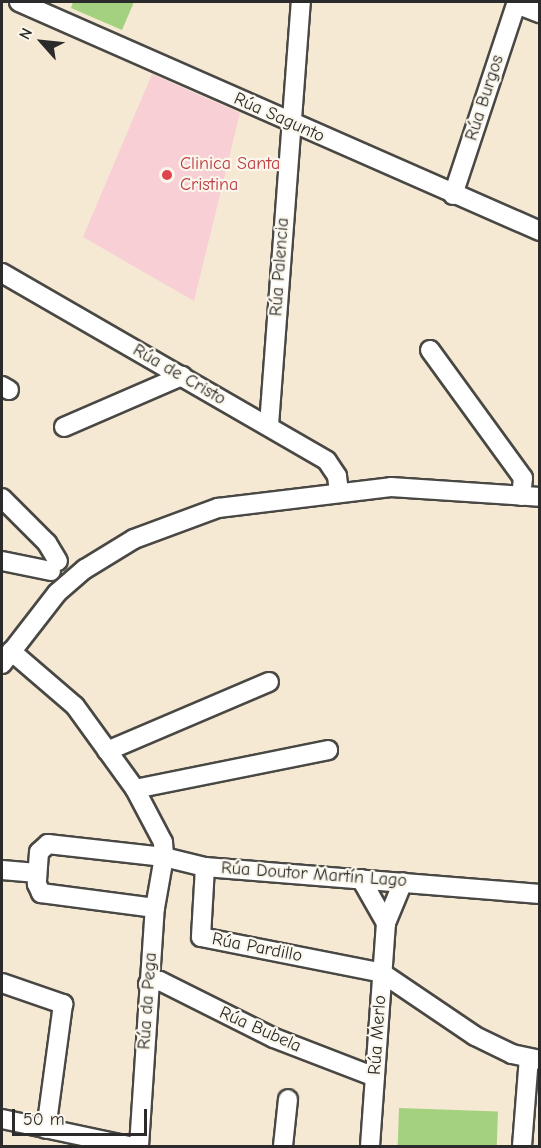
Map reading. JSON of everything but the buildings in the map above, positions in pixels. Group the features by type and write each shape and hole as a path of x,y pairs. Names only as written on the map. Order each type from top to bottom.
{"street":[{"name":"Rúa Sagunto","path":"19,2 453,195 540,231"},
{"name":"Rúa Palencia","path":"269,425 301,2"},
{"path":"516,3 540,13"},
{"name":"Rúa Burgos","path":"453,195 516,3"},
{"name":"Rúa de Cristo","path":"2,273 269,425 327,461 337,476 339,492"},
{"path":"164,857 163,842 135,789 75,706 6,658 57,593 85,569 134,540 218,508 391,487 531,496 523,478 430,350"},
{"path":"64,427 182,376"},
{"path":"2,498 47,543 54,566 57,593"},
{"path":"2,561 85,569"},
{"path":"107,751 269,682"},
{"path":"135,789 328,750"},
{"name":"Rúa Doutor Martín Lago","path":"37,873 39,852 48,844 164,857 205,867 540,894"},
{"name":"Rúa da Pega","path":"139,1146 148,984 155,908 164,857"},
{"name":"Rúa Pardillo","path":"205,867 201,937 382,973"},
{"path":"2,870 37,873 41,893 155,908"},
{"path":"361,879 386,923"},
{"name":"Rúa Merlo","path":"370,1146 386,923 403,882"},
{"path":"382,973 475,1036 534,1059 522,1146"},
{"name":"Rúa Bubela","path":"148,984 160,981 274,1038 375,1077"},
{"path":"2,983 63,1004 46,1129"},
{"path":"282,1146 288,1099"},
{"path":"2,1119 129,1146"}],"shaded area":[{"name":"Clinica Santa Cristina","path":"152,74 240,113 194,301 83,237"}],"green space":[{"path":"73,2 134,2 122,30 71,8"},
{"path":"399,1108 498,1111 497,1146 398,1146"}],"place":[{"name":"Clinica Santa Cristina","path":"167,175"}]}
